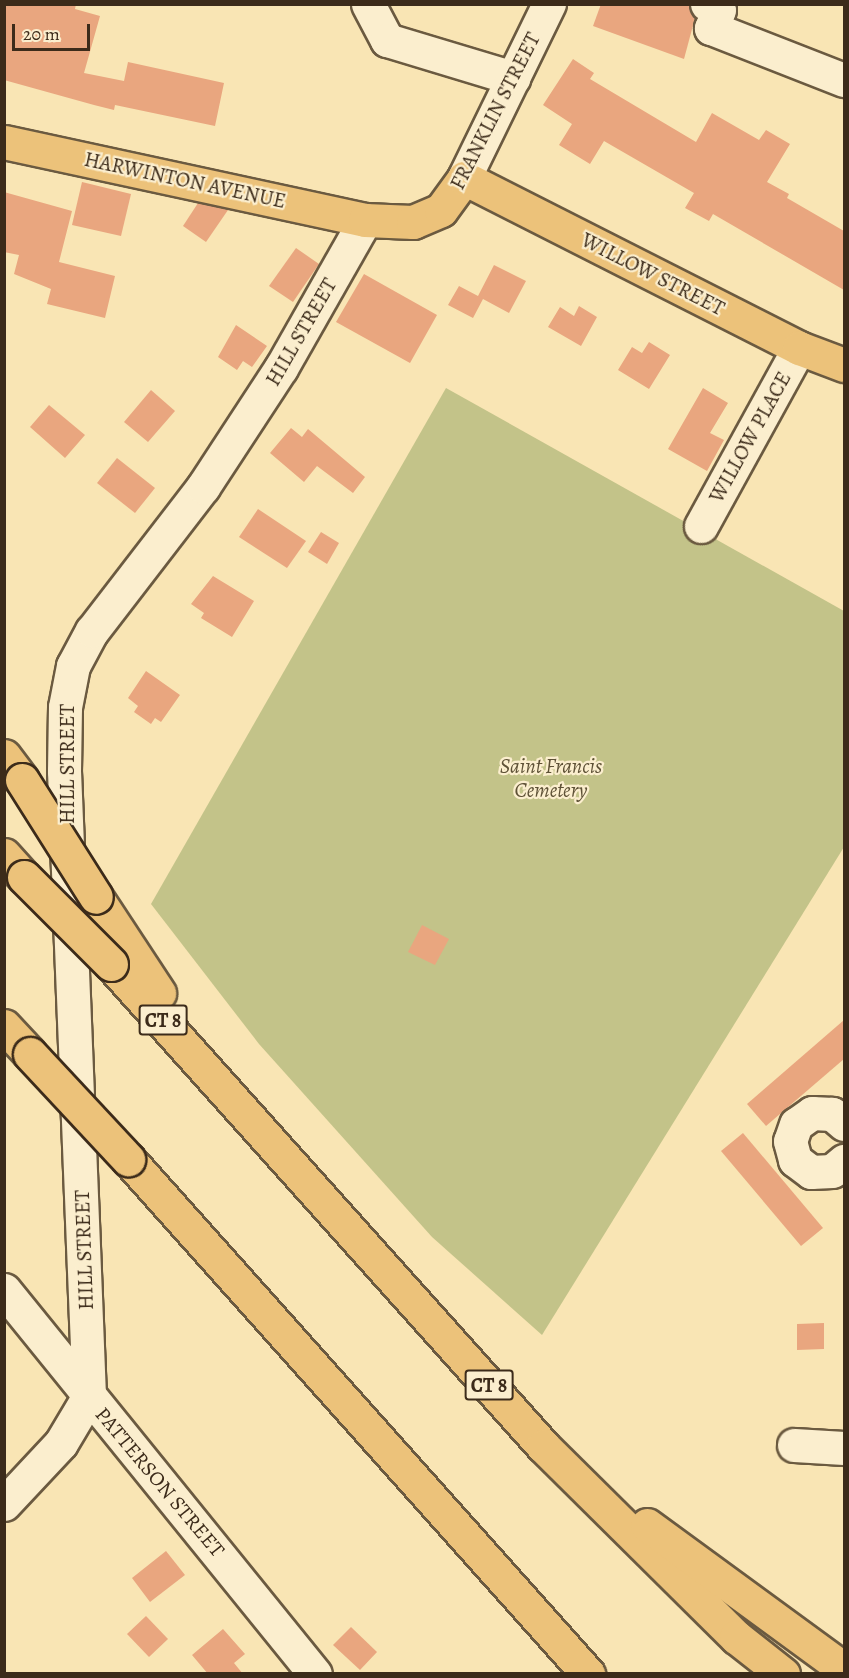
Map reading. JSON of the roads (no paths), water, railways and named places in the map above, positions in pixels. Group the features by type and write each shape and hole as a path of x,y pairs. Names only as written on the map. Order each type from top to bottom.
{"main road":[{"name":"HARWINTON AVENUE","path":"4,142 365,220"},
{"name":"FRANKLIN STREET","path":"365,220 413,222 441,210 465,178"},
{"name":"WILLOW STREET","path":"465,178 799,348 844,365"},
{"path":"14,768 215,1077"},
{"name":"CT 8","path":"14,866 111,964 215,1077 543,1446 736,1637 783,1674"},
{"path":"4,1026 128,1159 588,1674"},
{"path":"543,1446 844,1669"}],"street":[{"path":"368,4 387,40 513,78"},
{"name":"FRANKLIN STREET","path":"465,178 549,4"},
{"path":"707,4 719,9 711,28 844,80"},
{"name":"HILL STREET","path":"89,1396 64,771 65,707 73,666 92,631 203,487 281,368 365,220"},
{"name":"WILLOW PLACE","path":"701,526 799,348"},
{"path":"843,1118 822,1112 812,1113 796,1124 790,1142 795,1160 811,1172 832,1171 844,1161"},
{"name":"PATTERSON STREET","path":"4,1290 89,1396 152,1469 315,1674"},
{"path":"4,1504 61,1443 89,1396"},
{"path":"794,1445 844,1448"}],"park label":[{"name":"Saint Francis Cemetery","path":"551,778"}]}
